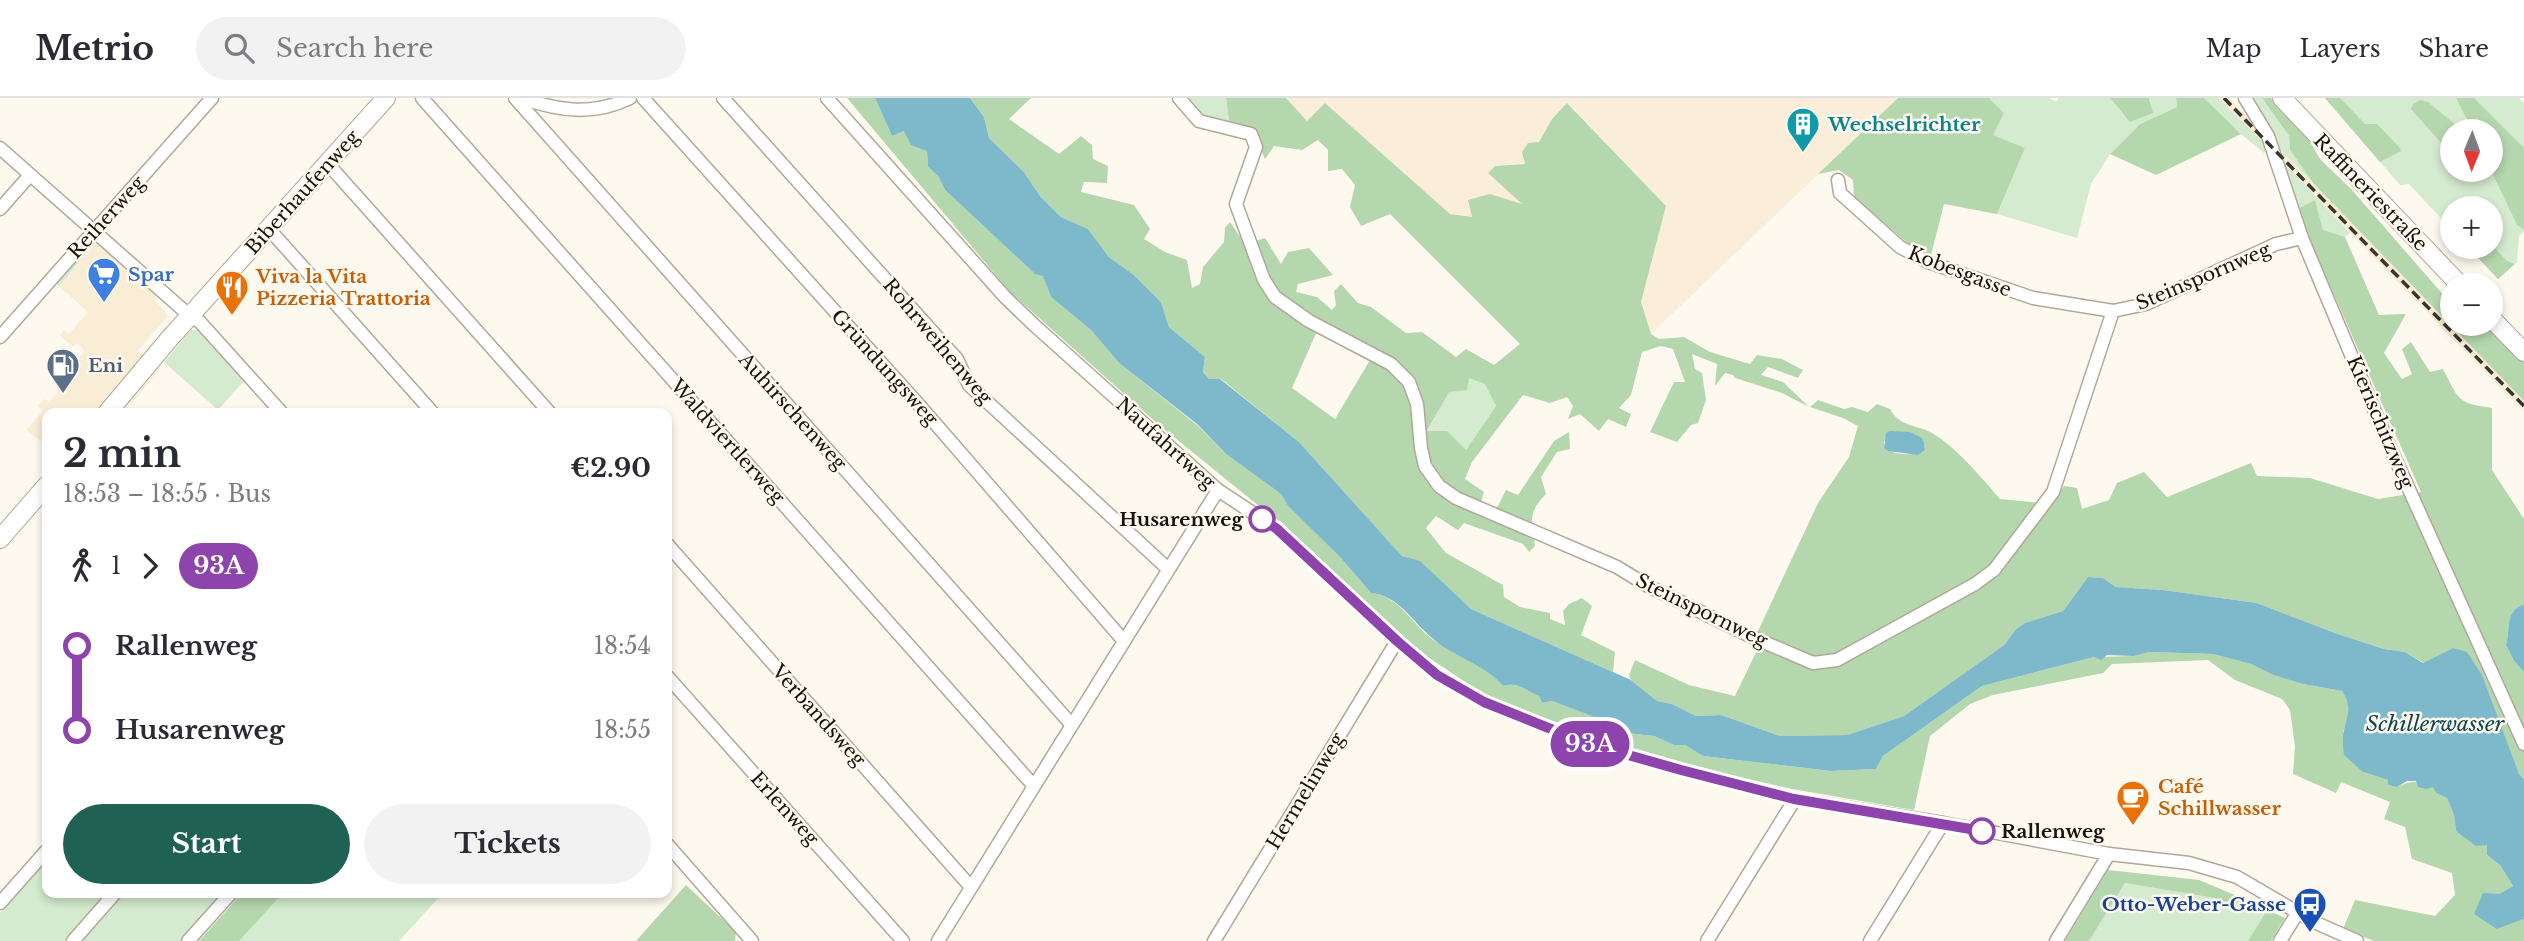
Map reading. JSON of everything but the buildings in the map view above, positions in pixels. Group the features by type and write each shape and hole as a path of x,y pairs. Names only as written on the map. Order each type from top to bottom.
{"main road":[{"name":"Biberhaufenweg","path":"111,408 190,316 386,98"},
{"name":"Raffineriestraße","path":"2281,98 2449,273"},
{"path":"2503,330 2524,352"},
{"path":"0,539 42,491"}],"street":[{"name":"Reiherweg","path":"0,337 212,98"},
{"name":"Waldviertlerweg","path":"422,98 1033,785"},
{"name":"Auhirschenweg","path":"515,98 1071,724"},
{"path":"522,98 561,110 578,111 606,108 630,98"},
{"name":"Gründungsweg","path":"643,98 920,406 1123,640"},
{"name":"Rohrweihenweg","path":"723,98 957,359 969,385 1167,568"},
{"name":"Naufahrtweg","path":"827,98 1005,297 1217,490 1277,529 1437,675 1484,702 1586,743 1794,799 2109,854 2189,863 2237,877 2314,922 2357,941"},
{"name":"Steinspornweg","path":"1179,98 1199,121 1251,134 1256,147 1236,204 1265,280 1275,298 1309,321 1391,364 1409,382 1417,404 1425,466 1439,486 1456,498 1617,567 1648,586 1812,663 1837,660 1975,584 1994,570 2053,492 2113,311 2146,304 2276,244 2302,238"},
{"name":"Kierischitzweg","path":"2245,98 2268,136 2302,238 2389,444 2524,744"},
{"path":"0,148 212,334 278,408"},
{"path":"328,164 546,408"},
{"path":"0,209 30,175"},
{"name":"Kobesgasse","path":"1838,180 1840,193 1900,247 1928,262 2033,298 2113,311"},
{"path":"269,229 428,408"},
{"path":"938,941 1217,490"},
{"name":"Verbandsweg","path":"672,550 970,886"},
{"name":"Hermelinweg","path":"1214,941 1397,641"},
{"name":"Erlenweg","path":"672,682 903,941"},
{"path":"1707,941 1794,799"},
{"path":"1870,941 1943,823"},
{"path":"672,850 750,940"},
{"path":"2056,941 2109,854"},
{"path":"0,903 42,856"},
{"path":"73,941 112,898"},
{"path":"188,941 227,898"},
{"path":"2280,941 2298,912"}],"shaded area":[{"path":"1286,98 1898,98 1651,334 1641,302 1666,206 1568,103 1552,119 1526,164 1495,166 1524,205 1473,217 1450,214 1325,103 1307,121"},
{"path":"2218,98 2229,98 2313,183 2440,314 2440,326"},
{"path":"97,243 158,296 154,301 166,312 167,317 138,350 159,370 128,408 42,410 38,406 44,399 49,402 70,378 64,374 85,351 77,343 73,347 60,335 64,330 69,334 88,312 59,286"},
{"path":"2450,336 2461,336 2524,401 2524,412"},
{"path":"42,412 42,442 26,430"}],"green space":[{"path":"847,98 875,98 892,136 904,131 927,151 928,167 938,176 945,190 1035,274 1043,275 1051,297 1091,330 1119,363 1197,425 1226,454 1281,494 1288,506 1340,557 1371,593 1391,600 1427,635 1480,666 1503,686 1518,686 1539,696 1542,703 1552,701 1597,718 1618,732 1654,736 1674,745 1685,745 1703,756 1831,771 1876,769 1883,756 1982,686 2094,657 2134,656 2149,652 2213,654 2251,664 2273,675 2303,684 2342,691 2349,711 2343,732 2363,772 2388,780 2388,785 2397,787 2411,782 2433,786 2436,793 2447,798 2454,815 2456,831 2487,844 2487,855 2500,865 2513,886 2499,894 2497,929 2524,919 2524,941 2374,941 2343,929 2355,900 2435,916 2455,895 2452,873 2412,859 2405,827 2384,819 2390,802 2341,782 2336,793 2293,774 2295,746 2290,710 2282,699 2235,680 2208,660 2112,664 2103,673 1993,695 1970,704 1930,736 1914,810 1792,789 1681,764 1590,735 1486,696 1419,651 1339,581 1270,515 1159,425 1010,292"},
{"path":"970,98 1031,98 1009,119 1059,154 1081,136 1092,145 1093,159 1108,166 1107,183 1084,182 1081,192 1134,205 1150,229 1144,239 1165,252 1187,260 1192,288 1200,284 1203,267 1224,242 1225,228 1230,222 1245,244 1265,238 1281,264 1288,252 1309,248 1333,275 1298,284 1296,292 1317,297 1332,310 1336,305 1334,291 1341,284 1358,303 1371,307 1406,333 1422,332 1456,357 1466,349 1494,365 1520,344 1390,214 1361,226 1350,207 1355,185 1342,169 1328,171 1328,150 1318,140 1302,150 1274,146 1265,159 1251,127 1229,121 1226,98 1286,98 1307,121 1325,103 1450,214 1472,217 1468,200 1490,194 1522,204 1488,173 1495,166 1525,164 1522,152 1528,143 1539,142 1552,119 1567,103 1666,206 1641,302 1651,334 1659,339 1684,337 1710,352 1750,364 1757,355 1782,359 1803,370 1798,378 1768,367 1761,375 1783,382 1809,407 1782,393 1725,373 1715,386 1717,364 1692,354 1695,369 1702,373 1706,400 1698,423 1691,425 1677,442 1650,432 1674,382 1685,382 1673,349 1661,346 1642,352 1631,395 1619,408 1631,414 1626,427 1608,419 1599,431 1580,414 1568,419 1573,406 1567,397 1550,403 1523,395 1472,462 1465,479 1484,492 1480,506 1495,512 1506,490 1518,495 1554,441 1569,432 1570,449 1557,452 1541,477 1546,494 1533,512 1535,546 1529,552 1523,544 1464,523 1458,530 1436,516 1426,528 1446,553 1503,585 1504,597 1520,607 1550,613 1550,619 1565,625 1563,611 1569,604 1582,598 1592,606 1581,635 1615,652 1613,672 1471,609 1420,562 1402,556 1299,442 1221,379 1210,380 1203,372 1205,357 1169,327 1161,302 1134,275 1109,257 1088,229 1061,217 1040,196 1024,172 989,138 984,117","holes":["1317,331 1370,360 1335,419 1292,388","1469,378 1485,384 1496,406 1466,450 1447,431 1427,431 1449,392 1467,390"]},
{"path":"1186,98 1226,98 1229,121 1251,127 1214,121 1200,113"},
{"path":"1898,98 1989,98 2004,113 1993,135 2025,148 1997,214 1944,204 1931,255 1911,246 1854,197 1853,180 1839,170 1818,174"},
{"path":"1989,98 2049,98 2056,102 2059,98 2110,98 2123,114 2151,102 2149,98 2176,98 2177,107 2140,124 2110,154 2091,184 2077,238 1997,214 2025,148 1992,135 2004,113"},
{"path":"2110,98 2149,98 2153,113 2130,122"},
{"path":"2176,98 2204,98 2241,134 2156,175 2110,154 2140,124 2177,107"},
{"path":"2204,98 2218,98 2268,147 2264,153 2241,134"},
{"path":"2247,98 2262,98 2289,136 2290,150 2313,183 2276,146"},
{"path":"2262,98 2271,98 2308,138 2320,159 2352,190 2440,291 2440,314 2313,183 2290,150 2289,136"},
{"path":"2325,98 2519,98 2524,103 2524,231 2519,236 2517,262 2503,275 2492,273 2479,259 2503,259 2503,196 2440,196 2440,217 2409,184 2400,185"},
{"path":"2325,98 2340,98 2365,124 2377,124 2401,151 2380,162"},
{"path":"2456,98 2474,98 2495,119 2467,119"},
{"path":"2420,100 2428,102 2449,119 2440,119 2440,142 2411,109 2413,104"},
{"path":"2503,127 2524,148 2524,230 2517,225 2497,182 2503,182"},
{"path":"2282,161 2350,233 2345,237 2323,231 2315,200 2298,208"},
{"path":"2315,200 2323,230 2345,237 2379,315 2406,314 2384,353 2402,379 2412,374 2402,349 2411,342 2430,372 2443,369 2460,398 2465,402 2492,408 2492,470 2524,519 2524,604 2513,611 2506,645 2514,661 2524,672 2524,779 2453,648 2424,663 2405,652 2384,649 2335,633 2257,603 2163,590 2116,587 2103,578 2088,577 2063,611 2025,623 2016,629 2004,645 1904,716 1847,735 1780,736 1721,715 1696,716 1672,704 1657,701 1631,680 1629,675 1635,660 1689,685 1735,696 1759,646 1757,633 1818,503 1849,457 1858,426 1810,407 1818,400 1844,409 1852,407 1868,412 1877,404 1890,409 1898,419 1932,433 1951,447 2000,499 2053,504 2064,486 2077,488 2082,509 2109,500 2117,483 2144,472 2167,497 2251,463 2257,476 2310,478 2378,499 2421,492 2313,247 2299,208","holes":["1884,441 1924,443 1925,450 1910,454 1893,452 1884,447"]},
{"path":"92,240 97,241 59,286 54,282"},
{"path":"2503,257 2515,264 2503,275 2492,273 2479,259 2503,259"},
{"path":"191,330 200,330 244,381 220,408 216,408 164,362"},
{"path":"2461,336 2498,336 2524,361 2524,401"},
{"path":"1469,378 1486,384 1496,406 1466,450 1427,432 1449,391"},
{"path":"42,865 42,898 106,898 67,941 0,941 0,913"},
{"path":"2108,870 2199,880 2259,905 2253,911 2238,911 2214,898 2125,883 2089,941 2065,941"},
{"path":"2125,883 2214,898 2238,911 2253,911 2259,905 2267,910 2248,941 2089,941"},
{"path":"686,885 736,932 735,941 636,941"},
{"path":"119,898 221,898 182,941 80,941"},
{"path":"238,898 278,898 239,941 199,941"},
{"path":"278,898 438,898 399,941 239,941"},
{"path":"2267,910 2285,918 2271,941 2248,941"}],"water":[{"name":"Schillerwasser","path":"875,98 970,98 984,117 989,138 1024,172 1040,196 1061,217 1088,229 1109,257 1134,275 1161,302 1169,327 1205,357 1203,372 1209,379 1220,379 1299,442 1402,556 1420,561 1471,609 1631,680 1657,701 1672,704 1696,716 1721,715 1780,736 1847,735 1904,716 2004,645 2016,629 2025,623 2063,611 2088,577 2103,578 2116,587 2163,590 2257,603 2335,633 2384,649 2405,652 2423,663 2453,648 2467,652 2482,675 2519,774 2524,779 2524,919 2497,929 2474,914 2483,893 2499,894 2513,886 2500,865 2487,855 2487,845 2476,846 2456,831 2454,815 2447,798 2436,793 2433,787 2418,787 2416,781 2407,781 2397,787 2388,785 2388,780 2363,772 2344,755 2343,736 2348,710 2342,691 2303,684 2273,675 2251,664 2213,654 2149,652 2134,656 2107,655 2101,660 2094,657 1982,686 1883,756 1876,769 1831,771 1703,756 1685,745 1674,745 1654,736 1618,732 1597,718 1552,701 1542,703 1539,696 1518,686 1503,686 1487,671 1439,644 1397,604 1371,593 1340,557 1288,506 1281,494 1226,454 1197,424 1119,363 1091,330 1051,297 1043,276 1035,274 945,190 938,176 928,167 927,151 911,145 904,131 892,136"},
{"path":"1910,432 1922,438 1925,450 1918,455 1888,451 1884,448 1886,433"},
{"path":"2524,604 2524,672 2514,661 2506,645 2513,611"}],"railway":[{"path":"2224,98 2524,406"}],"bus line":[{"name":"93A","path":"1262,519 1277,529 1437,675 1484,702 1586,743 1681,770 1794,799 1982,831"}],"place":[{"name":"Wechselrichter","path":"1803,154"},
{"name":"Spar","path":"104,304"},
{"name":"Viva la Vita Pizzeria Trattoria","path":"232,317"},
{"name":"Eni","path":"63,395"},
{"name":"Husarenweg","path":"1262,519"},
{"name":"Café Schillwasser","path":"2133,827"},
{"name":"Rallenweg","path":"1982,831"},
{"name":"Otto-Weber-Gasse","path":"2310,934"}]}
